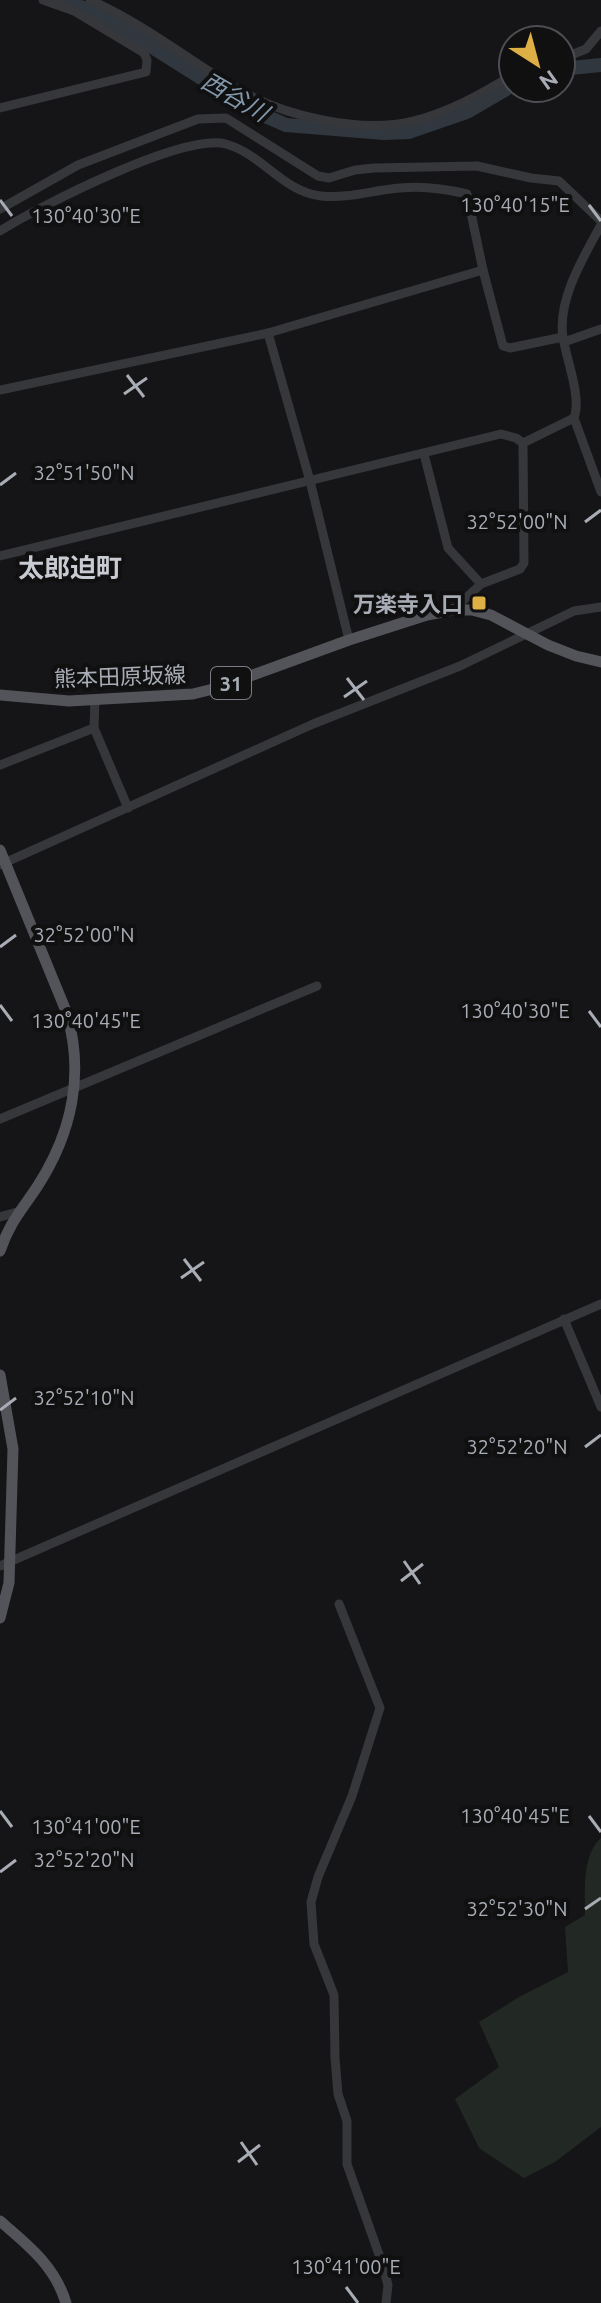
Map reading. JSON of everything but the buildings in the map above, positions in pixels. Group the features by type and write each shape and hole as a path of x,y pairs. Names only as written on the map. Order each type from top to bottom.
{"main road":[{"name":"熊本田原坂線","path":"0,695 69,701 193,694 349,640 427,615 453,610 472,610 491,615 576,656 601,662"},
{"path":"0,850 3,864 69,1022 75,1053 70,1118 38,1186 17,1212 0,1251"},
{"path":"0,1375 13,1449 5,1564 9,1583 0,1618"},
{"path":"0,2221 45,2261 66,2303"}],"street":[{"path":"0,108 146,72 144,53 74,11 43,0"},
{"path":"90,0 114,10 239,90 292,112 323,120 383,126 414,121 473,98 497,84"},
{"path":"577,54 586,49 601,31"},
{"path":"0,209 78,165 198,119 226,118 318,176 329,178 374,168 477,166 559,181 601,223 568,295 564,339 577,405 574,418 601,492"},
{"path":"0,231 46,205 139,164 199,143 224,143 249,153 300,192 323,197 399,188 450,190 467,194 503,346 510,348 564,339 601,329"},
{"path":"0,390 268,333 483,270"},
{"path":"268,333 310,481 349,640"},
{"path":"523,443 574,418"},
{"path":"0,556 501,434 523,443"},
{"path":"453,610 481,584 520,569 524,563 523,443"},
{"path":"424,454 448,548 481,584"},
{"path":"3,864 313,724 460,666 574,611 601,607"},
{"path":"95,699 94,728 128,808"},
{"path":"0,765 94,728"},
{"path":"0,1119 317,986"},
{"path":"0,1217 17,1212"},
{"path":"5,1564 601,1304"},
{"path":"564,1319 601,1407"},
{"path":"339,1604 380,1708 352,1796 318,1877 311,1902 313,1934 334,1995 336,2070 338,2094 347,2121 347,2164 382,2263 388,2285 386,2303"}],"shaded area":[{"path":"601,1838 601,2127 555,2162 524,2178 479,2148 455,2099 499,2067 479,2022 568,1972 565,1927 585,1915 585,1884 590,1853"}],"waterway":[{"name":"西谷川","path":"61,0 98,13 254,111 286,125 384,133 409,132 467,112 497,94"},
{"name":"西谷川","path":"577,67 601,65"}],"place":[{"name":"万楽寺入口","path":"479,603"}],"district":[{"name":"太郎迫町","path":"70,567"}]}
